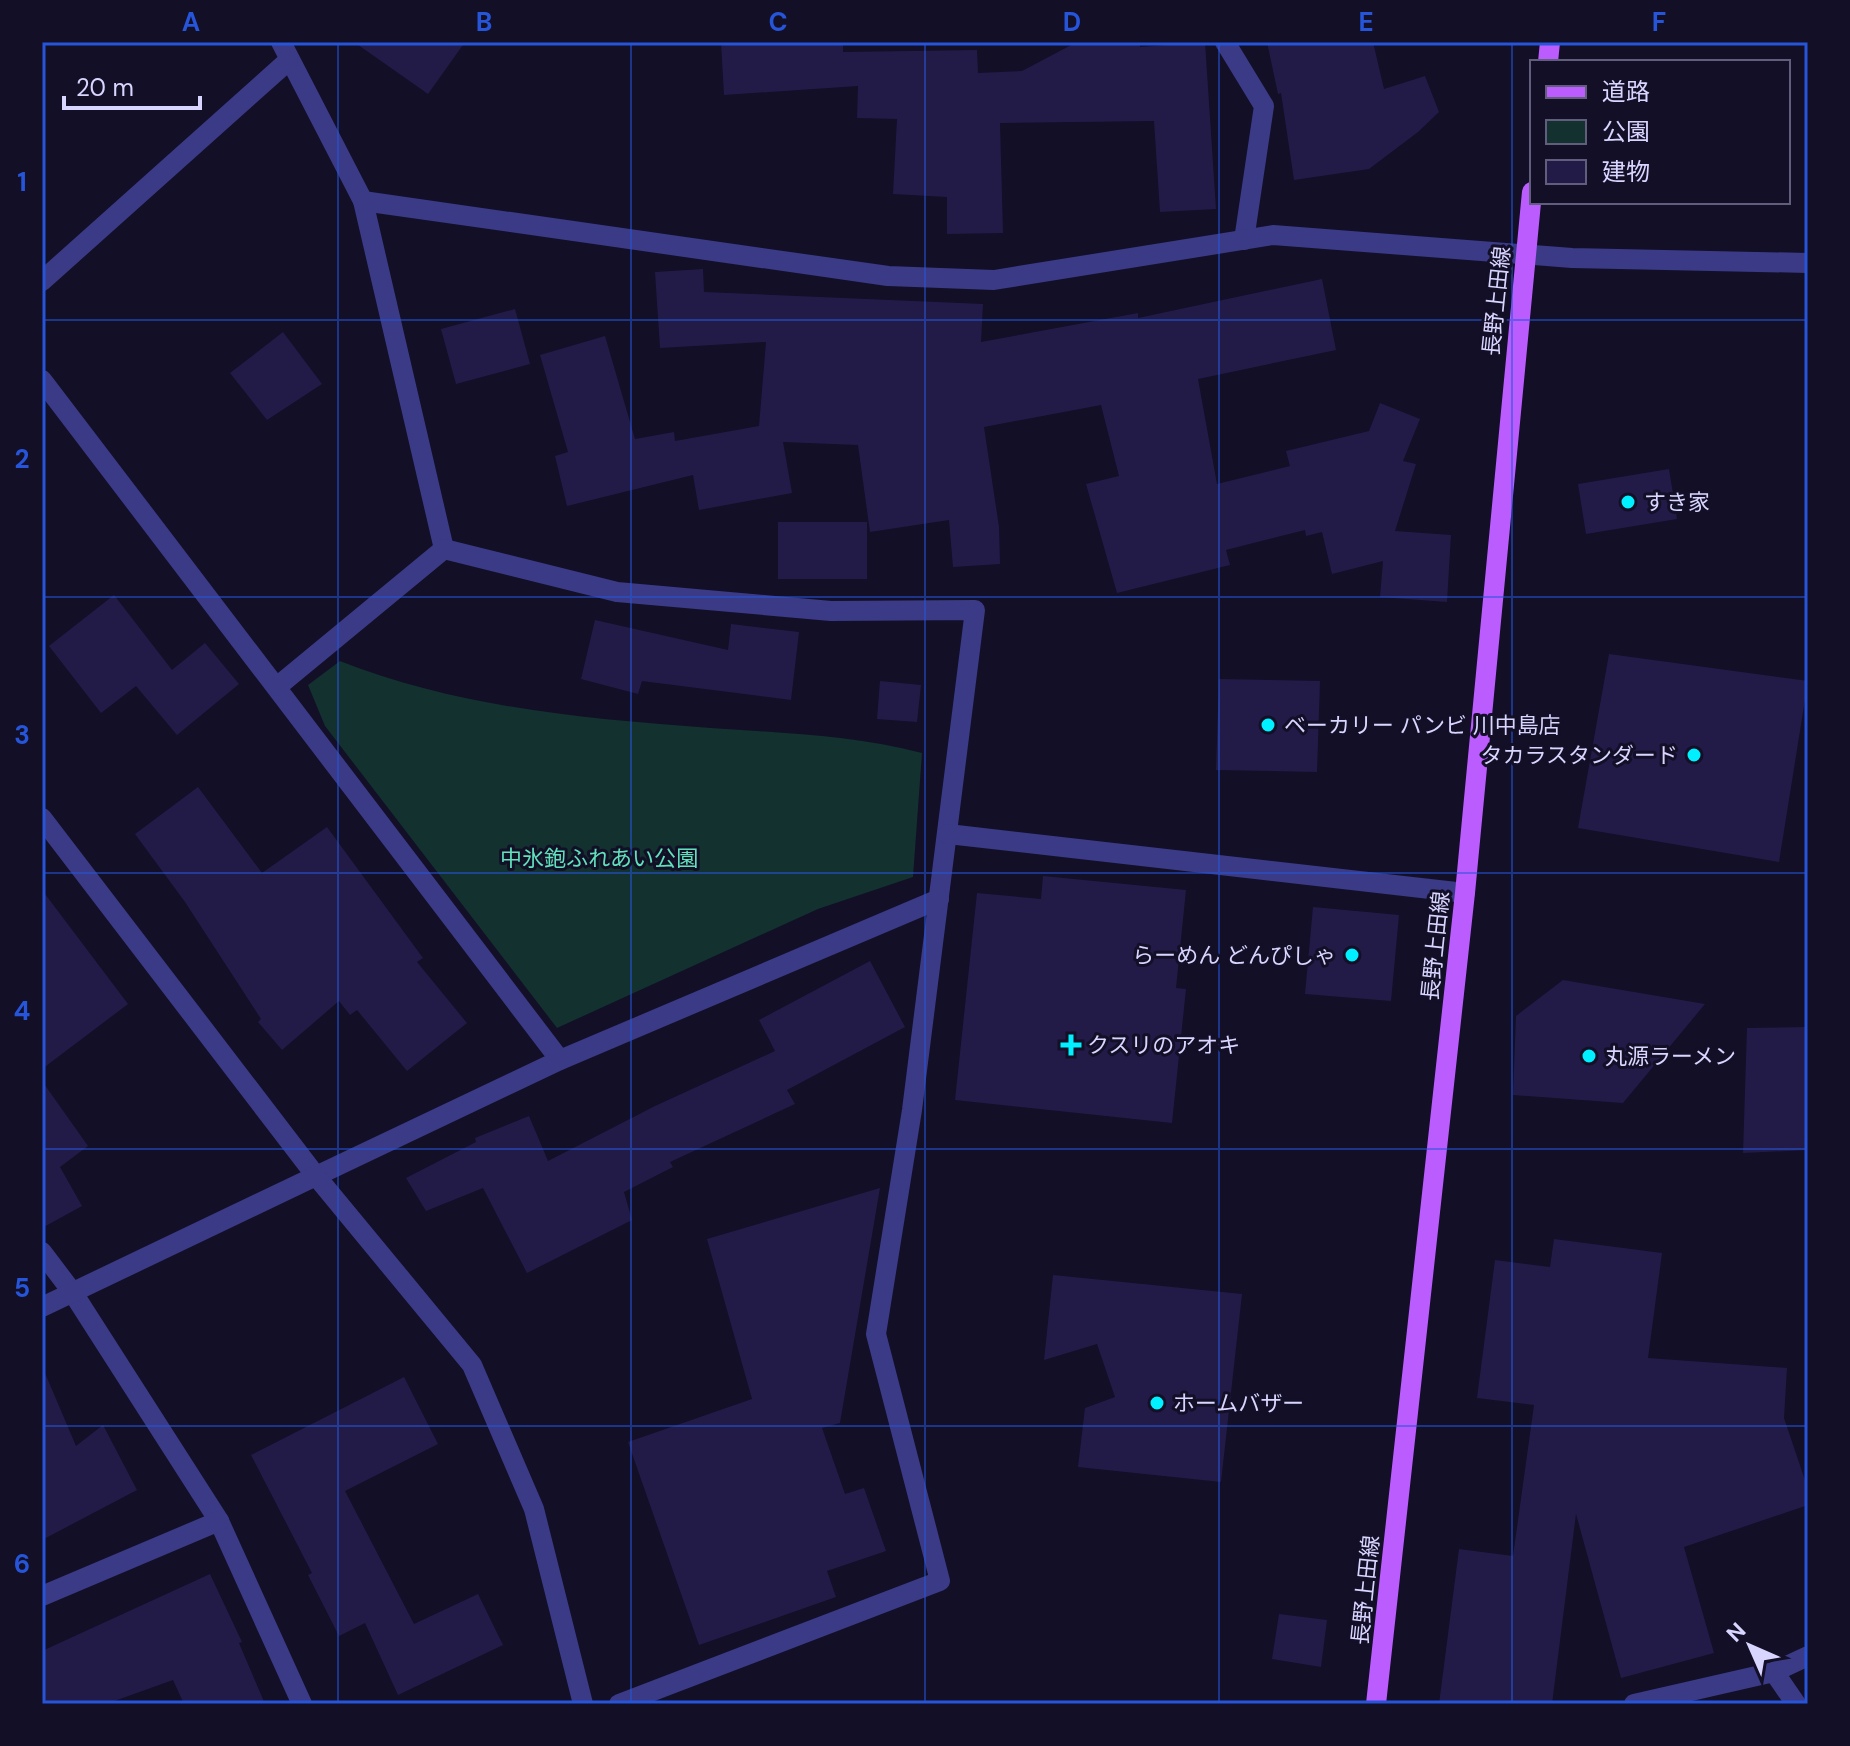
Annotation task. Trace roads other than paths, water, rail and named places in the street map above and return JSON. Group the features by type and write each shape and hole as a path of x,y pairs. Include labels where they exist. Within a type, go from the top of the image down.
{"main road":[{"name":"長野上田線","path":"1376,1704 1465,893 1530,204"}],"street":[{"path":"1225,42 1264,106 1244,240"},
{"path":"42,281 285,51 363,201 444,549"},
{"path":"363,201 888,276 994,280 1273,235 1572,258 1808,263"},
{"path":"42,380 560,1060"},
{"path":"278,686 444,549"},
{"path":"444,549 617,592 831,611 975,610 912,1110 876,1334 940,1581 619,1704"},
{"path":"42,818 316,1176 472,1365 534,1509 583,1704"},
{"path":"948,834 1465,893"},
{"path":"42,1307 560,1060 939,899"},
{"path":"42,1252 73,1293 219,1521 302,1704"},
{"path":"42,1596 219,1521"},
{"path":"1634,1704 1774,1672 1808,1656"},
{"path":"1774,1672 1796,1704"}],"place":[{"name":"すき家","path":"1628,502"},
{"name":"ベーカリー パンビ 川中島店","path":"1268,725"},
{"name":"タカラスタンダード","path":"1694,755"},
{"name":"らーめん どんぴしゃ","path":"1352,955"},
{"name":"クスリのアオキ","path":"1071,1045"},
{"name":"丸源ラーメン","path":"1589,1056"},
{"name":"ホームバザー","path":"1157,1403"}],"park label":[{"name":"中氷鉋ふれあい公園","path":"599,858"}]}
